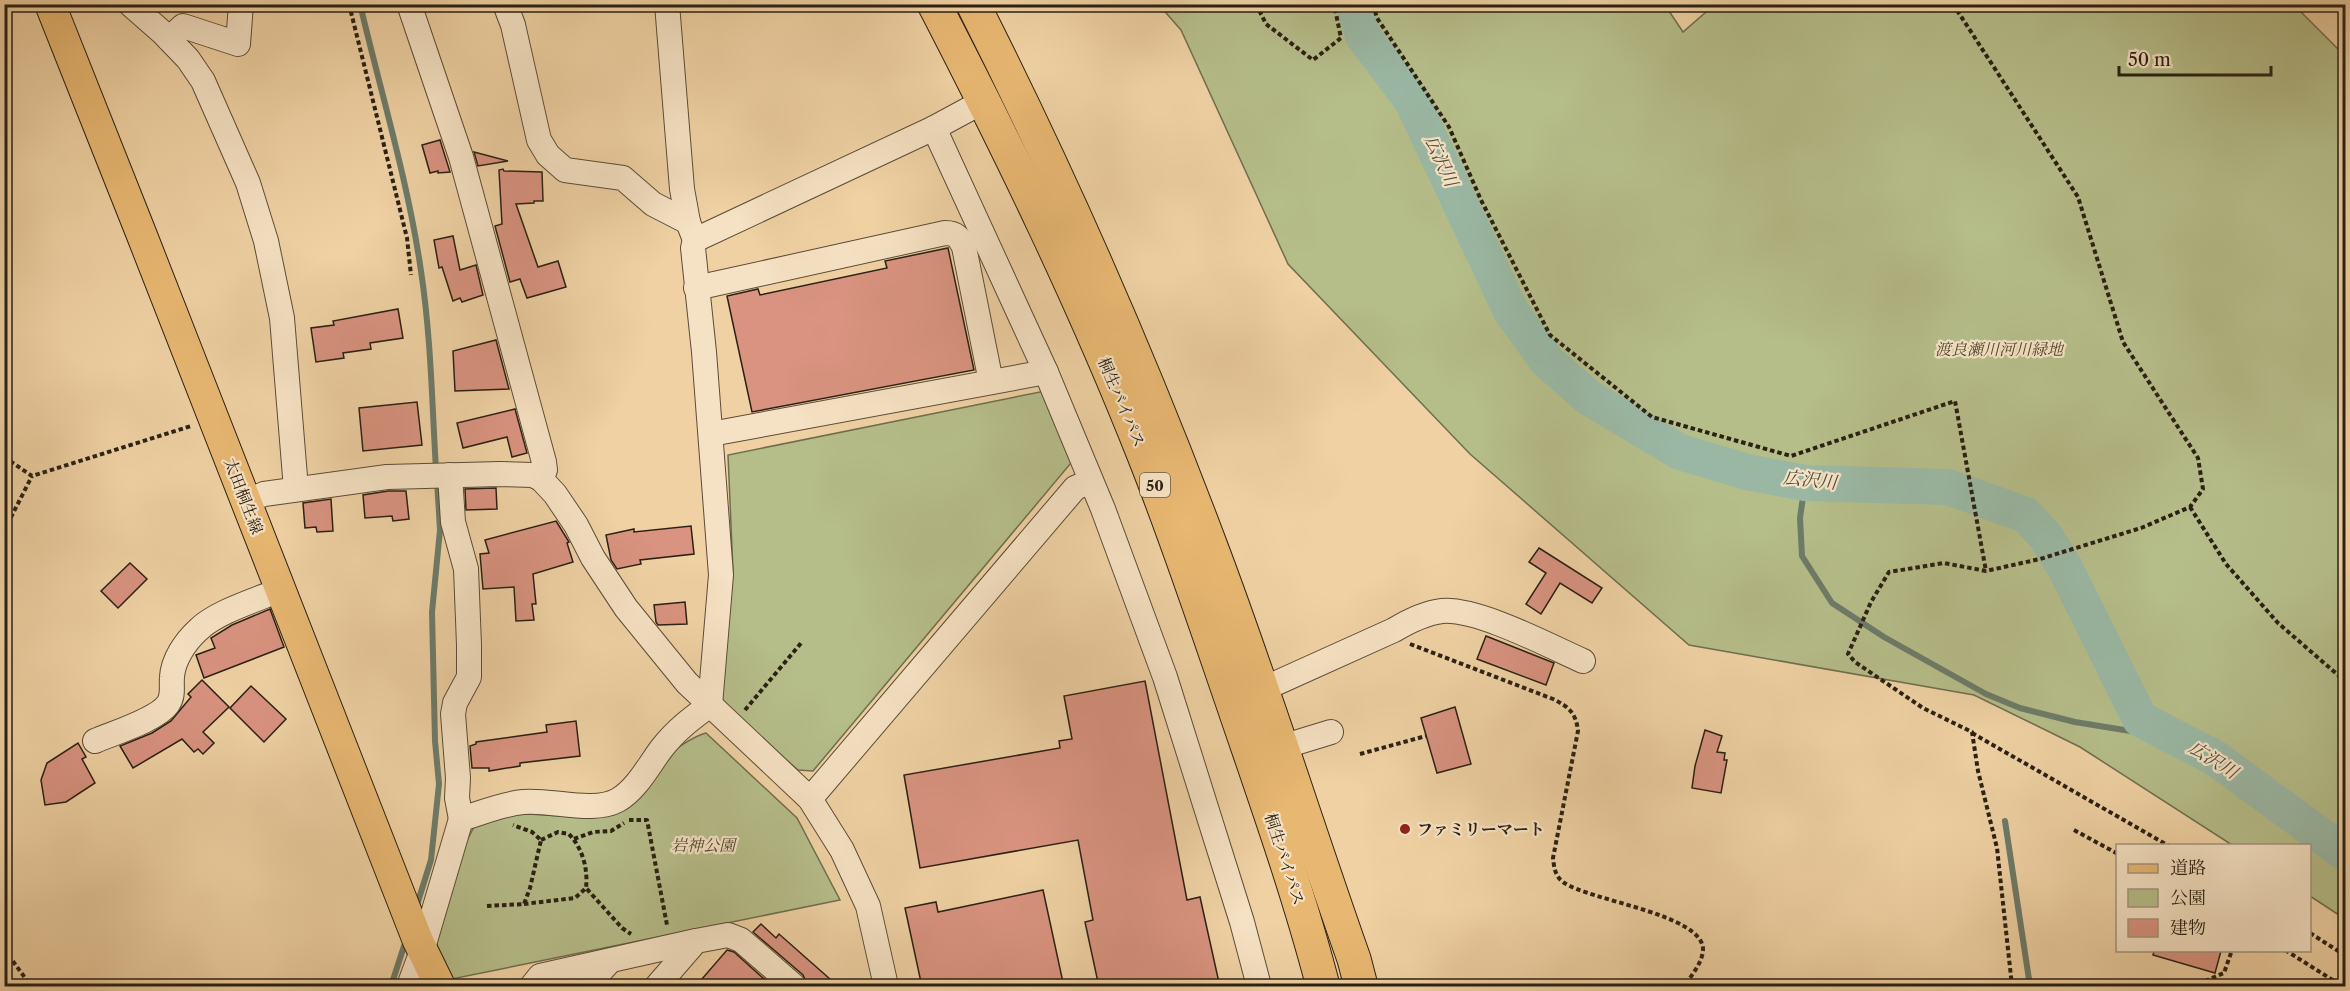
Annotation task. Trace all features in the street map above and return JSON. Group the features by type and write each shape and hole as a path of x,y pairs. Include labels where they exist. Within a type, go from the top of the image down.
{"highway":[{"name":"桐生バイパス","path":"934,4 984,101 1087,321 1143,451 1179,546 1267,804 1311,939 1323,987"},
{"name":"桐生バイパス","path":"973,4 1064,193 1143,372 1211,547 1282,747 1354,959 1361,987"}],"main road":[{"name":"太田桐生線","path":"50,4 420,946 440,987"}],"street":[{"path":"130,4 188,59 208,92 248,183 266,241 282,318 296,489"},
{"path":"169,39 183,26 238,44 241,4"},
{"path":"409,4 464,167 544,462 545,470 541,479"},
{"path":"505,4 513,25 539,140 548,155 565,170 623,178 653,204 692,231"},
{"path":"461,819 510,804 525,802 602,805 617,801 640,779 674,733 710,705 721,576 704,352 692,231 682,189 667,4"},
{"path":"692,231 934,128 984,101"},
{"path":"934,128 1047,372 1091,481 1165,677 1239,912 1259,987"},
{"path":"696,288 953,233 964,247 991,382"},
{"path":"711,434 1047,372"},
{"path":"246,501 264,494 387,477 523,474 541,479 555,494 576,525 593,558 626,608 687,683 810,799 842,850 868,906 886,987"},
{"path":"409,987 461,819 457,798 458,778 453,714 455,703 469,677 466,569 440,475"},
{"path":"810,799 1076,488 1091,481"},
{"path":"95,741 157,714 167,705 173,693 174,662 198,629 218,617 280,590"},
{"path":"1261,690 1394,630 1410,620 1443,611 1467,613 1487,619 1583,661"},
{"path":"1282,747 1331,732"},
{"path":"532,987 540,976 728,936 741,940 794,987"},
{"path":"657,987 696,941"},
{"path":"587,987 610,961"}],"path":[{"path":"349,4 406,238 411,275"},
{"path":"1256,4 1266,24 1313,60 1341,38 1334,4"},
{"path":"1373,4 1377,18 1449,127 1481,200 1550,334 1652,417 1791,456 1955,401 1986,571"},
{"path":"1953,4 2078,197 2123,342 2198,458 2203,489 2190,507 2142,528 2040,559 1986,571 1944,563 1889,572 1871,602 1848,654 1855,662 1923,708 1972,732 2166,844"},
{"path":"4,531 32,476 214,419"},
{"path":"4,457 32,476"},
{"path":"2190,507 2226,564 2278,623 2346,682"},
{"path":"1394,630 1412,645 1553,699 1567,705 1573,712 1578,731 1553,858 1554,871 1563,882 1602,898 1666,915 1689,929 1702,943 1703,951 1698,966 1685,987"},
{"path":"733,724 802,642"},
{"path":"1972,732 1978,771 1997,848 2013,987"},
{"path":"1360,754 1426,736"},
{"path":"574,839 593,832 611,831 625,820 647,820 667,925 658,927"},
{"path":"512,825 532,832 542,840"},
{"path":"2074,830 2116,853"},
{"path":"524,904 542,840 558,832 569,834 574,839 586,870 586,888 622,928 631,934 640,932"},
{"path":"487,906 575,898 586,888"},
{"path":"2311,934 2346,956"},
{"path":"4,949 31,987"},
{"path":"2205,981 2224,973 2232,952"},
{"path":"2287,952 2342,987"}],"green space":[{"name":"渡良瀬川河川緑地","path":"1159,5 1665,5 1683,32 1714,5 2294,5 2345,56 2345,919 2311,897 2311,844 2230,844 2080,747 1974,695 1689,645 1470,454 1288,264 1181,30"},
{"path":"1045,391 1076,457 813,771 798,770 723,705 719,693 733,572 728,455"},
{"name":"岩神公園","path":"706,733 797,818 840,900 447,980 435,945 465,844 474,827 512,813 594,818 664,757"}],"building":[{"path":"440,140 450,172 430,173 422,145"},
{"path":"474,152 508,161 478,166"},
{"path":"499,170 504,171 542,172 543,201 516,204 538,267 558,261 566,287 527,298 520,279 510,282 495,226 502,224"},
{"path":"453,236 460,270 476,265 483,295 462,302 460,298 453,301 442,267 439,268 434,240"},
{"path":"948,248 974,370 752,412 727,296 758,289 760,295 887,268 885,261"},
{"path":"398,309 403,338 370,343 371,349 343,353 344,358 316,362 311,328 334,325 333,321"},
{"path":"496,340 509,389 455,391 453,351"},
{"path":"417,402 422,445 363,451 359,408"},
{"path":"515,409 527,453 512,457 507,437 463,448 457,423"},
{"path":"496,488 497,509 466,510 465,489"},
{"path":"406,491 409,519 393,521 392,516 365,518 363,495"},
{"path":"331,499 333,531 317,532 316,527 305,528 303,503"},
{"path":"556,521 569,542 567,543 573,562 533,574 536,604 532,604 534,620 516,621 514,587 483,589 480,554 489,553 485,540"},
{"path":"691,526 694,554 640,560 641,564 617,569 611,560 606,535 634,529 634,532"},
{"path":"1539,548 1602,588 1592,603 1560,583 1541,614 1526,604 1546,573 1529,562"},
{"path":"130,563 147,579 118,608 101,591"},
{"path":"685,602 687,624 658,625 654,605"},
{"path":"270,609 284,647 204,678 196,655 215,648 211,638 232,625"},
{"path":"1486,636 1554,663 1546,685 1477,659"},
{"path":"202,680 229,707 203,732 214,743 203,754 198,749 194,752 182,739 133,768 120,746 152,733 171,721 191,697 188,694"},
{"path":"1145,681 1187,900 1200,897 1220,987 1099,987 1085,922 1093,920 1078,840 920,868 904,775 1060,748 1059,741 1072,739 1064,696"},
{"path":"251,686 286,719 264,742 230,708"},
{"path":"1455,707 1471,764 1437,773 1421,718"},
{"path":"576,721 580,756 520,763 520,766 489,771 489,768 472,768 470,746 476,742 547,732 546,725"},
{"path":"1705,730 1722,736 1717,752 1725,753 1724,760 1727,760 1721,793 1692,788 1695,766"},
{"path":"78,743 86,757 82,759 95,783 66,802 45,805 41,780 47,763"},
{"path":"1043,890 1064,987 922,987 905,908 936,902 938,912"},
{"path":"761,924 776,938 779,934 839,987 808,987 803,975 753,932"},
{"path":"727,950 734,952 773,987 695,987"},
{"path":"2154,952 2221,952 2215,973 2153,955"}],"waterway":[{"path":"360,4 402,170 416,237 429,345 436,470"},
{"name":"広沢川","path":"1354,4 1363,36 1412,101 1511,311 1547,361 1588,397 1680,452 1747,472 1805,483 1948,487 2026,515 2046,537 2065,568 2140,719 2215,758 2346,854"},
{"path":"416,908 431,860 439,784 435,741 432,612 440,530 437,480"},
{"path":"1805,483 1800,518 1802,556 1832,603 1884,637 1986,694 2020,708 2075,722 2173,738"},
{"path":"2005,821 2030,986"},
{"path":"391,986 406,940"}],"place":[{"name":"ファミリーマート","path":"1405,829"}]}
